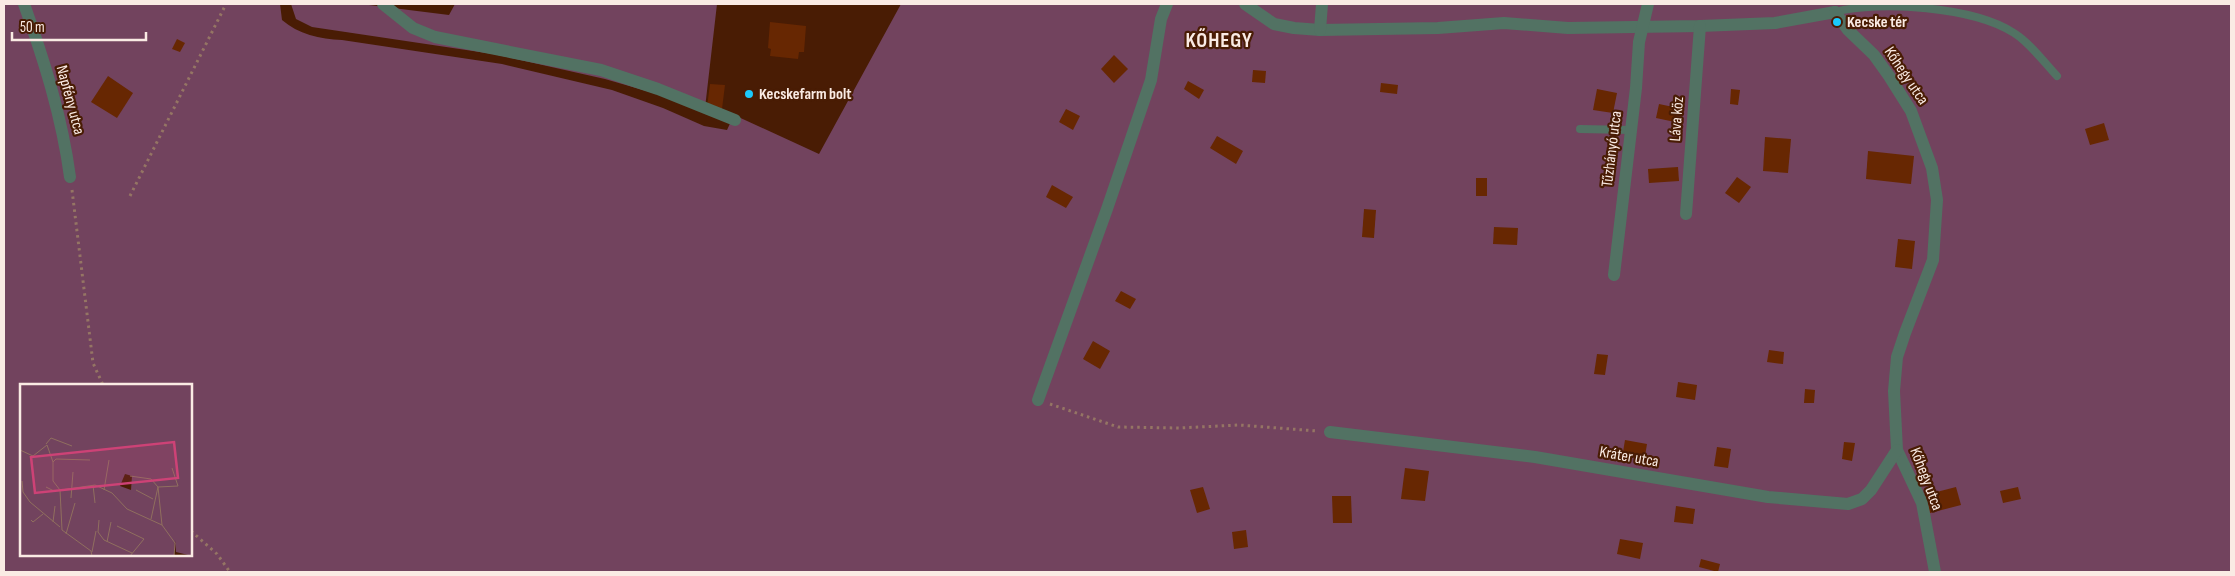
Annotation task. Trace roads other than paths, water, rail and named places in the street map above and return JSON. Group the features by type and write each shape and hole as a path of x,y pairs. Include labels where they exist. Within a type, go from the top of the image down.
{"street":[{"name":"Napfény utca","path":"24,4 51,86 66,149 70,177"},
{"path":"383,4 413,28 435,37 601,70 658,89 735,120"},
{"path":"1038,400 1108,210 1151,80 1161,19 1167,4"},
{"path":"1245,4 1274,24 1320,30 1438,28 1504,23 1568,28 1775,23 1835,8"},
{"path":"1320,30 1322,4"},
{"name":"Tűzhányó utca","path":"1614,275 1642,26 1648,4"},
{"name":"Kőhegy utca","path":"1835,8 1848,30 1874,55 1911,110 1932,168 1937,200 1934,260 1897,357 1894,391 1896,450 1922,503 1934,572"},
{"name":"Láva köz","path":"1686,214 1700,26"},
{"name":"Kráter utca","path":"1330,432 1535,457 1768,497 1848,504 1862,499 1872,490 1896,450"}],"lane":[{"path":"1835,8 1930,7 1968,14 2000,25 2016,34 2057,76"},
{"path":"1580,129 1631,130"}],"place":[{"name":"Kecske tér","path":"1837,22"},
{"name":"Kecskefarm bolt","path":"749,94"}],"district":[{"name":"KŐHEGY","path":"1219,40"}]}
